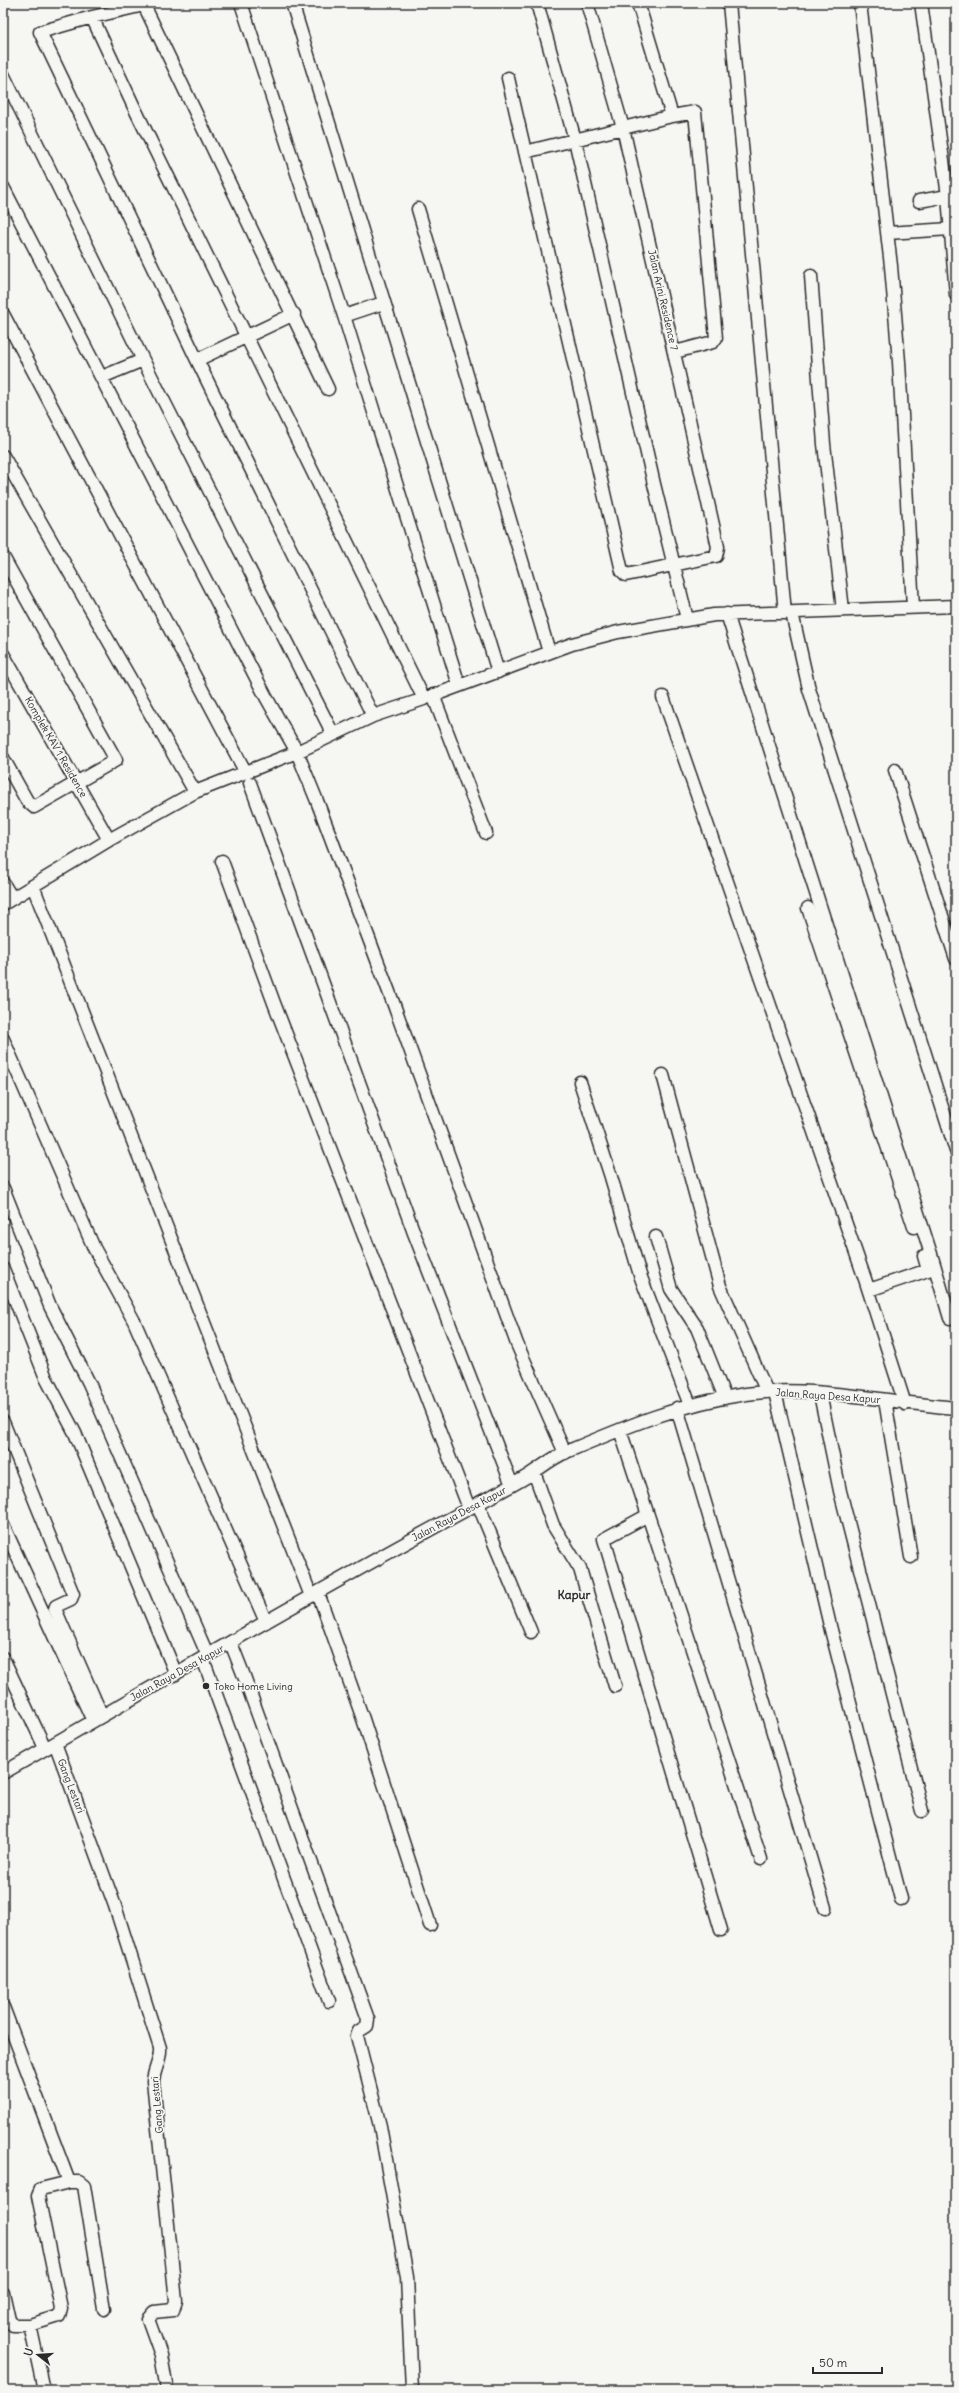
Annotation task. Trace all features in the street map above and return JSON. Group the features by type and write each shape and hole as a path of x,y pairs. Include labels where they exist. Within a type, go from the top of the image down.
{"street":[{"path":"241,3 344,316 459,685"},
{"path":"292,3 383,303 498,672"},
{"path":"537,3 575,140 672,564 687,619"},
{"name":"Jalan Arini Residence 7","path":"508,78 622,571 626,575 672,564 716,556 718,547 623,128 587,3"},
{"path":"638,3 672,116"},
{"path":"729,3 788,613 810,689 956,1151"},
{"path":"860,3 887,233 899,362 913,606"},
{"path":"921,3 952,222 956,295"},
{"path":"328,389 294,314 144,5 92,16 40,32 196,360 373,716"},
{"path":"92,16 246,337 429,697 486,833"},
{"path":"3,74 143,360 333,734"},
{"path":"525,152 672,116 695,112 716,336 713,342 675,352"},
{"path":"3,187 266,697 297,752 394,1005 517,1344 565,1453"},
{"path":"919,201 948,196"},
{"path":"418,209 550,652"},
{"path":"887,233 952,222"},
{"path":"811,276 824,444 843,610"},
{"path":"344,316 383,303"},
{"path":"3,314 245,771"},
{"path":"196,360 294,314"},
{"path":"102,377 143,360"},
{"path":"3,456 195,792"},
{"path":"3,557 116,758 115,762 36,807 32,806 3,758"},
{"path":"3,883 7,901 109,840 195,792 245,771 297,752 373,716 550,652 618,632 687,619 727,614 788,613 913,606 956,606"},
{"path":"727,614 931,1254 950,1318"},
{"name":"Komplek KAV 1 Residence","path":"3,654 109,840"},
{"path":"663,697 869,1290 905,1404"},
{"path":"895,770 956,959"},
{"path":"250,783 414,1233 512,1485"},
{"path":"222,861 277,1010 474,1506 531,1632"},
{"path":"33,886 363,1719 430,1925"},
{"path":"808,908 928,1270 869,1290"},
{"path":"3,1039 94,1248 134,1321 266,1622"},
{"path":"663,1075 720,1286 771,1392 901,1899"},
{"path":"580,1082 611,1177 640,1275 690,1406"},
{"path":"3,1188 50,1306 89,1383 206,1657 329,2000"},
{"path":"656,1237 671,1289 697,1328 724,1398"},
{"path":"3,1269 46,1378 75,1433 136,1583 176,1674"},
{"name":"Jalan Raya Desa Kapur","path":"4,1771 266,1622 512,1485 565,1453 677,1408 724,1398 771,1392 820,1394 885,1400 905,1404 956,1408"},
{"path":"820,1394 840,1491 922,1810"},
{"path":"885,1400 911,1557"},
{"path":"677,1408 825,1908"},
{"path":"3,1422 73,1594 71,1599 56,1606 56,1612 97,1718"},
{"path":"620,1430 761,1860"},
{"path":"534,1472 554,1525 580,1569 615,1686"},
{"path":"648,1515 604,1539 721,1930"},
{"path":"3,1525 97,1718"},
{"path":"231,1643 368,2019 366,2026 359,2031 357,2036 380,2126 407,2277 412,2390"},
{"path":"3,1658 50,1746"},
{"name":"Gang Lestari","path":"50,1746 115,1906 160,2048 160,2058 154,2072 153,2081 176,2301 173,2310 154,2312 148,2318 162,2355 168,2390"},
{"path":"3,2007 69,2182"},
{"path":"3,2293 10,2322 16,2326 30,2325 57,2318 61,2308 38,2199 38,2192 69,2182 79,2182 84,2186 104,2309"},
{"path":"30,2325 44,2390"}],"place":[{"name":"Toko Home Living","path":"206,1686"}],"district":[{"name":"Kapur","path":"574,1594"}]}
